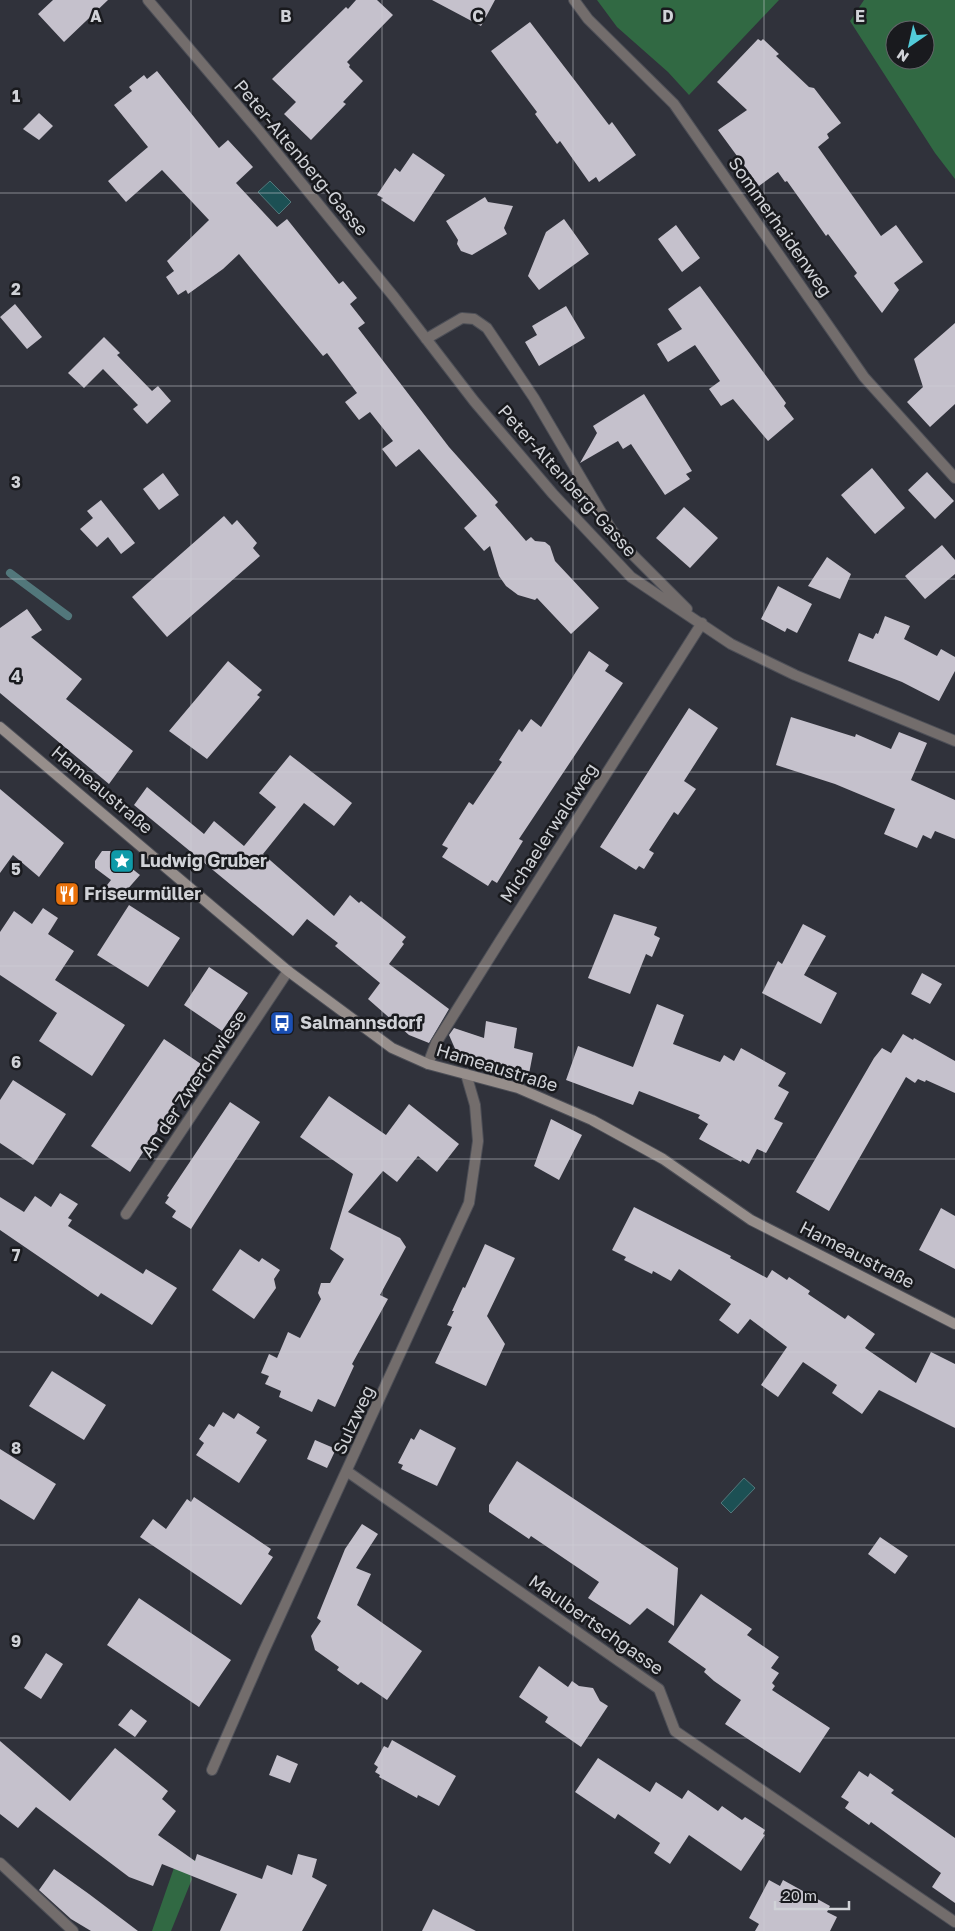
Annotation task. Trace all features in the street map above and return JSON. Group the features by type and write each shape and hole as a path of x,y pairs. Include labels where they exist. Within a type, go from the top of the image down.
{"main road":[{"name":"Hameaustraße","path":"0,727 288,971 392,1048 428,1064 534,1094 592,1120 663,1159 751,1220 955,1324"}],"street":[{"name":"Peter-Altenberg-Gasse","path":"148,0 259,131 474,401 553,494 631,577 731,644 795,675 955,741"},
{"name":"Sommerhaidenweg","path":"574,0 588,19 674,104 864,376 955,478"},
{"name":"Peter-Altenberg-Gasse","path":"426,339 462,318 474,319 487,328 534,398 611,529 629,551 702,623"},
{"name":"Michaelerwaldweg","path":"428,1064 436,1042 702,623"},
{"name":"An der Zwerchwiese","path":"126,1214 288,971"},
{"name":"Sulzweg","path":"212,1770 263,1653 348,1472 470,1203 478,1141 475,1104 466,1074"},
{"name":"Maulbertschgasse","path":"348,1472 659,1688 675,1730 955,1922"},
{"path":"0,1862 73,1931"}],"green space":[{"path":"597,0 779,0 689,95 668,72 617,27"},
{"path":"864,0 955,0 955,179 935,153 850,21"},
{"path":"195,1860 190,1875 192,1879 171,1931 152,1931 175,1865"}],"water":[{"path":"270,181 291,202 279,214 258,192"},
{"path":"744,1478 755,1488 731,1513 721,1503"}],"building":[{"path":"53,0 108,0 64,42 38,14"},
{"path":"356,0 377,0 393,15 347,62 350,65 349,67 363,81 343,102 346,104 311,140 284,114 296,102 272,79 346,7 348,9"},
{"path":"432,0 495,0 481,26"},
{"path":"530,22 609,125 612,122 636,155 599,182 596,177 589,182 560,141 557,144 535,114 537,112 491,51"},
{"path":"758,39 761,41 763,39 779,54 776,56 809,87 814,88 841,123 827,134 829,138 818,147 881,236 896,225 923,262 894,283 899,290 882,313 854,276 857,273 828,234 826,236 787,181 785,182 778,172 759,186 718,130 747,110 717,82"},
{"path":"157,71 219,148 228,140 253,167 236,183 277,227 287,219 339,284 343,281 357,298 350,304 365,323 358,328 449,447 498,502 495,505 526,541 531,537 535,541 545,542 550,546 555,561 599,608 571,634 537,598 535,600 518,595 506,586 499,576 490,546 484,551 464,528 477,516 419,449 396,467 382,449 393,441 370,412 359,420 345,402 357,393 327,353 323,356 239,254 223,269 188,294 186,290 178,295 166,277 174,271 167,261 209,220 162,170 126,202 108,181 148,147 114,105 132,91 129,87 144,75 147,79"},
{"path":"39,113 53,126 39,140 23,129"},
{"path":"413,153 445,175 414,222 381,200 383,198 377,195 395,168 400,172"},
{"path":"485,197 488,202 513,206 504,228 507,234 472,255 461,251 457,244 458,240 446,221"},
{"path":"564,219 589,254 539,290 528,276 546,232"},
{"path":"676,225 700,258 682,272 658,239"},
{"path":"700,286 786,403 784,406 794,419 768,441 733,399 721,406 709,389 720,381 695,345 668,362 657,344 682,329 668,309"},
{"path":"15,304 42,337 27,349 0,317"},
{"path":"566,306 585,338 539,366 525,342 537,335 532,326"},
{"path":"955,323 955,404 930,427 907,402 923,387 914,359"},
{"path":"104,337 120,353 117,355 152,391 158,386 171,401 147,424 133,409 138,405 103,369 84,388 68,373"},
{"path":"644,394 692,471 686,474 690,479 665,495 631,444 623,449 618,441 580,463 597,433 593,426"},
{"path":"872,468 905,508 875,534 841,495"},
{"path":"927,472 954,501 935,519 908,490"},
{"path":"163,473 179,495 159,510 143,489"},
{"path":"101,500 135,543 121,554 108,537 97,547 80,529 93,518 87,511"},
{"path":"684,507 718,538 690,568 656,538"},
{"path":"224,516 232,525 237,520 257,543 253,548 260,556 167,637 132,597"},
{"path":"942,545 955,560 955,574 925,599 905,576"},
{"path":"827,557 851,574 840,599 808,586"},
{"path":"778,586 812,604 797,633 787,628 785,632 761,619"},
{"path":"27,609 42,630 31,637 82,679 66,699 133,751 109,784 0,693 0,628"},
{"path":"885,616 910,626 904,639 937,656 941,649 955,657 955,671 939,701 902,682 848,661 859,633 873,639 876,633 878,634"},
{"path":"589,651 609,665 605,671 623,683 519,839 523,841 497,883 492,880 488,886 442,857 448,848 442,845 469,802 473,805 502,762 499,760 519,729 522,732 531,719 541,727"},
{"path":"228,661 262,690 257,695 260,697 207,759 169,731"},
{"path":"689,708 718,728 684,781 696,789 678,815 674,812 649,850 654,853 644,869 639,866 636,870 600,847"},
{"path":"791,717 855,737 856,734 891,749 899,732 927,743 911,780 955,800 955,839 935,831 931,839 923,835 917,848 884,834 895,809 835,784 776,765"},
{"path":"290,755 352,803 334,826 304,803 263,854 334,916 350,895 359,903 361,901 406,937 402,942 404,944 389,964 449,1009 429,1043 409,1035 368,999 380,983 335,946 338,943 307,919 293,936 134,805 147,787 204,834 214,821 244,846 276,807 259,793"},
{"path":"0,789 64,843 39,877 13,855 0,873"},
{"path":"102,851 110,851 140,875 118,900 104,889 111,880 95,868 95,861"},
{"path":"129,905 180,938 148,987 97,955"},
{"path":"43,908 58,918 48,934 74,951 55,980 125,1025 92,1076 39,1041 57,1013 0,975 0,932 14,911 32,924"},
{"path":"614,914 657,927 654,935 660,938 652,957 646,954 630,994 588,978"},
{"path":"803,924 826,936 804,975 837,993 821,1024 762,993 778,961 782,964"},
{"path":"209,967 248,993 222,1031 184,1005"},
{"path":"922,973 942,984 930,1004 911,994"},
{"path":"657,1004 684,1015 673,1044 720,1062 724,1055 734,1061 741,1048 786,1073 778,1086 789,1092 774,1119 783,1123 766,1153 757,1149 749,1164 742,1160 741,1162 699,1139 708,1124 698,1118 700,1115 639,1091 633,1105 566,1080 578,1046 633,1067"},
{"path":"486,1021 517,1028 514,1048 533,1053 529,1074 456,1051 449,1035 454,1028 484,1038"},
{"path":"903,1034 913,1040 914,1038 955,1061 955,1093 926,1080 925,1082 918,1079 915,1083 906,1077 829,1211 796,1192 874,1058 882,1048 891,1053"},
{"path":"164,1039 201,1064 130,1172 91,1146"},
{"path":"13,1080 66,1114 33,1165 0,1143 0,1100"},
{"path":"329,1096 386,1135 409,1104 459,1144 437,1172 418,1156 397,1182 383,1171 348,1212 400,1238 406,1247 380,1295 388,1299 352,1364 354,1366 335,1407 318,1399 312,1412 279,1397 281,1391 265,1384 269,1376 261,1373 269,1354 277,1358 288,1332 300,1338 321,1299 318,1293 321,1283 330,1283 344,1259 330,1249 353,1174 300,1137"},
{"path":"230,1102 260,1122 191,1229 172,1217 176,1211 165,1203 169,1197 167,1196"},
{"path":"551,1119 582,1135 559,1180 534,1166"},
{"path":"60,1193 78,1204 68,1218 72,1220 68,1226 143,1274 146,1269 177,1288 152,1325 101,1293 98,1297 0,1230 0,1197 24,1212 35,1196 51,1207"},
{"path":"634,1207 731,1256 730,1258 767,1278 772,1270 787,1280 789,1277 810,1291 808,1294 845,1319 848,1315 875,1334 865,1348 916,1383 931,1352 955,1364 955,1428 879,1390 862,1414 832,1393 837,1385 803,1362 778,1397 761,1385 787,1347 750,1319 738,1334 719,1320 731,1304 679,1269 671,1281 653,1271 652,1274 624,1260 626,1257 612,1250"},
{"path":"941,1208 955,1216 955,1269 919,1250"},
{"path":"485,1244 515,1258 487,1316 505,1344 486,1386 435,1363 452,1327 447,1325 454,1311 452,1311"},
{"path":"240,1249 259,1262 262,1258 280,1270 274,1279 276,1288 254,1319 212,1290"},
{"path":"52,1371 106,1405 84,1440 29,1406"},
{"path":"223,1412 234,1419 238,1413 260,1427 256,1433 267,1440 239,1483 196,1455 204,1443 199,1439 209,1424 214,1427"},
{"path":"420,1429 456,1448 437,1486 401,1469 403,1465 398,1463 411,1438 414,1440"},
{"path":"315,1440 336,1449 327,1468 307,1459"},
{"path":"0,1449 56,1484 34,1520 0,1499"},
{"path":"517,1461 678,1568 674,1626 647,1608 630,1625 588,1598 599,1582 531,1536 529,1539 489,1512 489,1505"},
{"path":"194,1497 271,1549 268,1554 273,1557 241,1605 140,1537 153,1519 166,1529 187,1499 191,1502"},
{"path":"362,1524 378,1534 356,1568 371,1574 357,1605 422,1651 387,1700 361,1682 358,1685 337,1670 339,1667 315,1650 311,1636 321,1621 317,1618 345,1549"},
{"path":"880,1537 908,1556 895,1574 868,1554"},
{"path":"701,1594 752,1629 747,1635 779,1657 771,1668 779,1673 772,1683 775,1686 772,1690 830,1728 800,1773 725,1724 741,1700 714,1681 704,1672 706,1669 668,1642"},
{"path":"139,1598 231,1660 199,1707 107,1645"},
{"path":"46,1653 63,1664 41,1699 24,1688"},
{"path":"539,1666 568,1687 572,1681 579,1686 593,1688 600,1701 608,1706 581,1747 545,1722 548,1717 519,1697"},
{"path":"131,1709 147,1721 135,1737 118,1725"},
{"path":"392,1740 456,1776 439,1806 418,1795 417,1798 379,1777 380,1775 375,1772 378,1767 374,1764 384,1746 388,1748"},
{"path":"0,1741 70,1801 115,1748 168,1791 162,1799 176,1811 158,1835 195,1861 197,1854 262,1879 267,1865 292,1875 298,1854 317,1859 312,1877 327,1885 302,1931 220,1931 237,1894 162,1864 153,1886 129,1877 36,1807 18,1828 0,1814"},
{"path":"277,1755 298,1764 290,1783 269,1775"},
{"path":"598,1758 650,1792 656,1782 682,1799 688,1790 718,1811 722,1806 742,1820 745,1817 765,1830 763,1834 765,1835 741,1871 689,1835 670,1864 654,1853 660,1843 618,1814 615,1819 575,1792"},
{"path":"859,1771 868,1777 870,1773 894,1790 891,1793 955,1838 955,1903 932,1887 941,1873 871,1822 869,1825 845,1808 849,1802 841,1797"},
{"path":"54,1869 138,1931 91,1931 71,1919 39,1890"},
{"path":"769,1880 780,1886 783,1880 830,1906 827,1912 837,1917 830,1931 755,1931 759,1924 749,1918"},
{"path":"433,1909 476,1931 422,1931"}],"waterway":[{"path":"10,573 68,616"}],"place":[{"name":"Ludwig Gruber","path":"122,861"},
{"name":"Friseurmüller","path":"67,894"},
{"name":"Salmannsdorf","path":"282,1023"}]}
